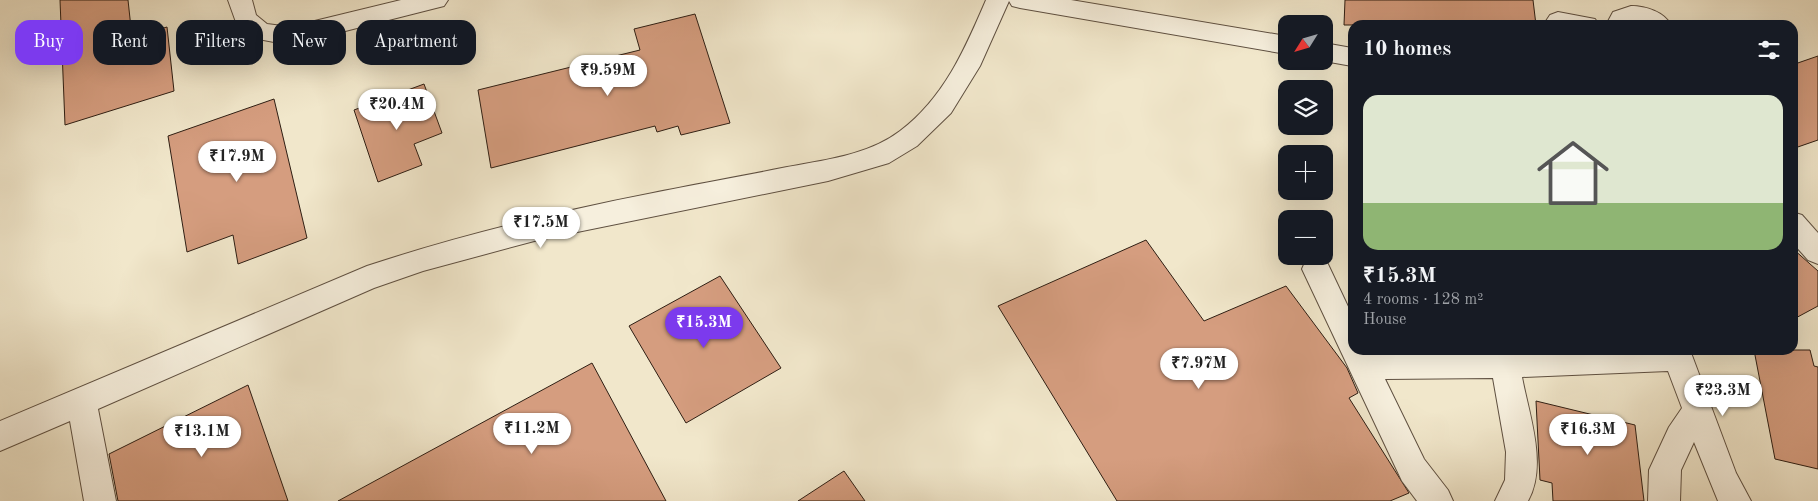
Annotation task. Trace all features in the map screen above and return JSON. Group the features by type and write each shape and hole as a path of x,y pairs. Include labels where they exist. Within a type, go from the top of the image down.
{"street":[{"path":"240,0 245,19 261,32 290,36 436,0"},
{"path":"0,436 367,278 409,263 506,236 828,170 860,162 887,152 924,128 949,98 973,58 998,0"},
{"path":"1020,0 1278,44"},
{"path":"1620,20 1628,14 1645,13"},
{"path":"1558,15 1572,20"},
{"path":"1333,54 1348,56"},
{"path":"1798,230 1818,252"},
{"path":"1316,269 1348,335"},
{"path":"1358,355 1413,470 1437,501"},
{"path":"1384,355 1506,364 1659,355"},
{"path":"1676,355 1724,481 1735,501"},
{"path":"1506,364 1521,452 1521,483 1511,501"},
{"path":"81,401 100,501"},
{"path":"1664,501 1665,470 1680,437 1697,412"}],"building":[{"path":"60,0 128,0 130,20 93,20 93,65 166,65 167,27 174,91 65,125 63,65 83,65 83,20 61,20"},
{"path":"1345,0 1533,0 1535,20 1348,20 1348,25 1344,25"},
{"path":"695,14 730,123 681,135 678,126 657,132 655,126 491,168 478,90 640,50 634,29"},
{"path":"1818,56 1818,140 1798,147 1798,63"},
{"path":"424,84 442,133 414,144 422,165 378,182 354,110"},
{"path":"274,99 307,238 238,264 233,235 187,252 168,136"},
{"path":"1146,240 1204,321 1286,286 1347,368 1358,393 1349,398 1409,493 1390,501 1117,501 998,306"},
{"path":"1798,253 1818,271 1818,306 1798,317"},
{"path":"720,276 781,368 686,423 629,326"},
{"path":"1798,350 1810,350 1814,366 1818,367 1818,469 1775,459 1755,355 1798,355"},
{"path":"592,363 666,501 338,501"},
{"path":"248,385 288,501 118,501 109,454"},
{"path":"1536,401 1635,425 1644,501 1553,501 1552,483 1540,480"},
{"path":"844,471 865,501 798,501"}]}
